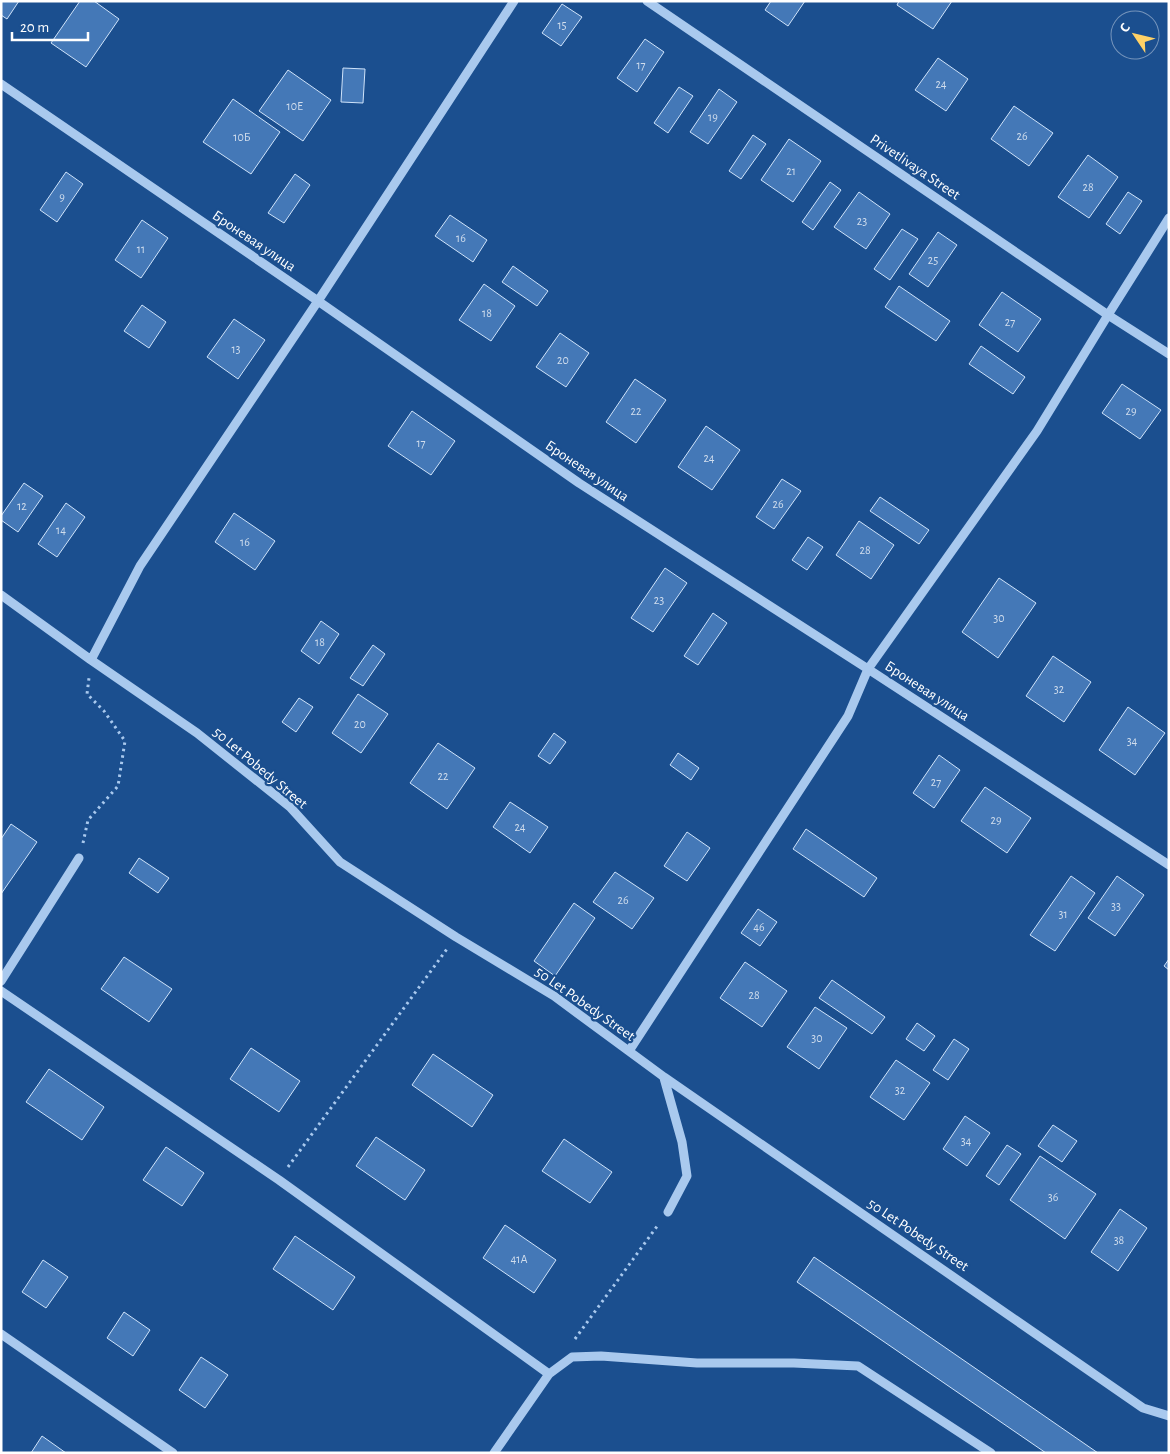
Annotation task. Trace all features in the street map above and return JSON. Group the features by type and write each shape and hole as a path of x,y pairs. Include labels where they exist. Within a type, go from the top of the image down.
{"street":[{"path":"91,660 140,566 318,301 514,1"},
{"name":"Privetlivaya Street","path":"647,1 1108,315 1169,354"},
{"name":"Броневая улица","path":"1,84 318,301 579,483 1169,866"},
{"path":"629,1051 848,716 868,669 1037,432 1169,218"},
{"name":"50 Let Pobedy Street","path":"1,595 197,733 290,807 340,862 456,937 554,996 664,1078 1142,1408 1169,1416"},
{"path":"1,981 79,858"},
{"path":"1,991 279,1180 549,1374"},
{"path":"664,1078 682,1142 687,1176 668,1212"},
{"path":"1,1334 173,1453"},
{"path":"494,1453 549,1374 572,1358 601,1356 697,1363 794,1363 858,1366 991,1453"}],"path":[{"path":"79,858 88,820 118,786 125,741 104,711 87,694 91,660"},
{"path":"279,1180 456,937"},
{"path":"572,1343 668,1212"}],"building":[{"path":"1,1 19,1 7,19 1,15"},
{"path":"80,1 94,1 119,19 86,67 51,43"},
{"path":"771,1 805,1 788,26 765,10"},
{"path":"899,1 952,1 933,29 897,5"},
{"path":"562,4 582,17 561,46 542,33"},
{"path":"645,39 664,52 637,92 617,78"},
{"path":"938,58 968,79 946,111 915,90"},
{"path":"343,68 365,69 363,103 341,102"},
{"path":"288,70 331,100 303,141 259,111"},
{"path":"679,87 693,96 668,133 654,123"},
{"path":"719,89 737,102 708,144 690,132"},
{"path":"233,99 280,132 251,174 203,142"},
{"path":"1014,106 1053,133 1029,166 991,139"},
{"path":"753,135 766,144 741,179 729,171"},
{"path":"789,139 821,161 793,202 761,180"},
{"path":"1088,155 1118,177 1089,218 1058,197"},
{"path":"66,172 83,184 57,222 40,210"},
{"path":"295,174 310,185 284,223 268,213"},
{"path":"830,182 841,190 813,230 802,222"},
{"path":"859,192 890,214 866,249 834,227"},
{"path":"1128,192 1142,201 1120,234 1106,224"},
{"path":"450,215 487,240 473,262 435,236"},
{"path":"142,220 168,238 141,278 115,260"},
{"path":"902,229 918,239 890,280 874,269"},
{"path":"938,232 957,245 928,287 909,274"},
{"path":"513,266 548,291 537,306 502,282"},
{"path":"484,284 515,306 491,341 459,320"},
{"path":"899,286 950,321 936,341 885,307"},
{"path":"1002,292 1041,319 1018,352 979,325"},
{"path":"142,305 166,322 149,348 124,331"},
{"path":"234,319 265,340 238,379 207,357"},
{"path":"560,333 589,353 566,387 536,367"},
{"path":"981,346 1025,377 1013,394 969,364"},
{"path":"635,379 666,400 636,443 606,422"},
{"path":"1122,384 1161,410 1140,439 1102,413"},
{"path":"412,411 455,441 431,475 388,446"},
{"path":"706,426 740,450 712,490 678,467"},
{"path":"782,479 801,491 774,529 756,517"},
{"path":"24,483 43,496 18,532 1,520 1,516"},
{"path":"880,497 929,530 919,544 870,511"},
{"path":"66,503 85,517 57,557 38,544"},
{"path":"234,513 275,541 255,570 215,542"},
{"path":"859,521 894,545 871,579 836,555"},
{"path":"808,537 823,547 807,570 792,560"},
{"path":"665,568 687,583 653,632 631,618"},
{"path":"999,578 1036,603 998,658 962,632"},
{"path":"713,613 727,623 698,665 684,656"},
{"path":"321,621 339,634 319,664 301,651"},
{"path":"373,645 385,654 363,686 350,678"},
{"path":"1053,656 1091,682 1064,722 1026,696"},
{"path":"358,694 388,714 361,753 332,733"},
{"path":"299,698 313,707 296,732 282,722"},
{"path":"1128,707 1165,733 1135,775 1099,750"},
{"path":"554,733 566,742 550,764 538,756"},
{"path":"438,743 475,768 447,809 410,783"},
{"path":"678,753 699,768 691,780 670,765"},
{"path":"939,755 960,770 934,808 913,793"},
{"path":"985,787 1031,818 1007,853 961,821"},
{"path":"510,802 548,827 530,853 493,827"},
{"path":"11,824 37,842 1,894 1,839"},
{"path":"806,829 877,878 864,897 793,849"},
{"path":"687,832 710,848 687,881 664,866"},
{"path":"139,858 169,878 158,893 129,873"},
{"path":"615,872 654,898 632,929 593,902"},
{"path":"1071,876 1095,893 1055,951 1030,935"},
{"path":"1117,876 1144,895 1115,936 1088,918"},
{"path":"574,903 595,918 555,976 534,961"},
{"path":"758,909 777,922 760,946 741,933"},
{"path":"124,957 172,989 149,1022 101,989"},
{"path":"1169,959 1169,970 1164,966"},
{"path":"745,962 787,991 762,1027 720,998"},
{"path":"832,980 885,1017 872,1034 819,998"},
{"path":"815,1007 847,1028 819,1069 787,1047"},
{"path":"917,1023 935,1036 924,1051 906,1039"},
{"path":"954,1039 969,1049 948,1080 933,1070"},
{"path":"251,1048 300,1081 279,1112 230,1079"},
{"path":"433,1054 493,1095 472,1127 412,1085"},
{"path":"896,1060 930,1083 904,1120 870,1097"},
{"path":"49,1069 104,1107 82,1140 26,1102"},
{"path":"965,1116 990,1133 967,1166 943,1149"},
{"path":"1053,1125 1077,1141 1062,1162 1038,1146"},
{"path":"376,1137 425,1170 405,1200 356,1166"},
{"path":"564,1139 612,1172 590,1203 542,1171"},
{"path":"1007,1145 1021,1154 999,1185 986,1176"},
{"path":"166,1147 204,1173 182,1206 143,1180"},
{"path":"1040,1156 1096,1194 1065,1239 1010,1200"},
{"path":"1120,1209 1147,1228 1118,1271 1091,1252"},
{"path":"505,1225 556,1260 534,1293 483,1258"},
{"path":"295,1236 355,1277 333,1310 273,1269"},
{"path":"814,1257 1098,1453 1046,1453 797,1282"},
{"path":"43,1260 68,1277 46,1308 22,1292"},
{"path":"124,1312 150,1330 133,1356 107,1338"},
{"path":"201,1357 228,1375 205,1408 179,1390"},
{"path":"42,1436 66,1453 31,1453"}]}
